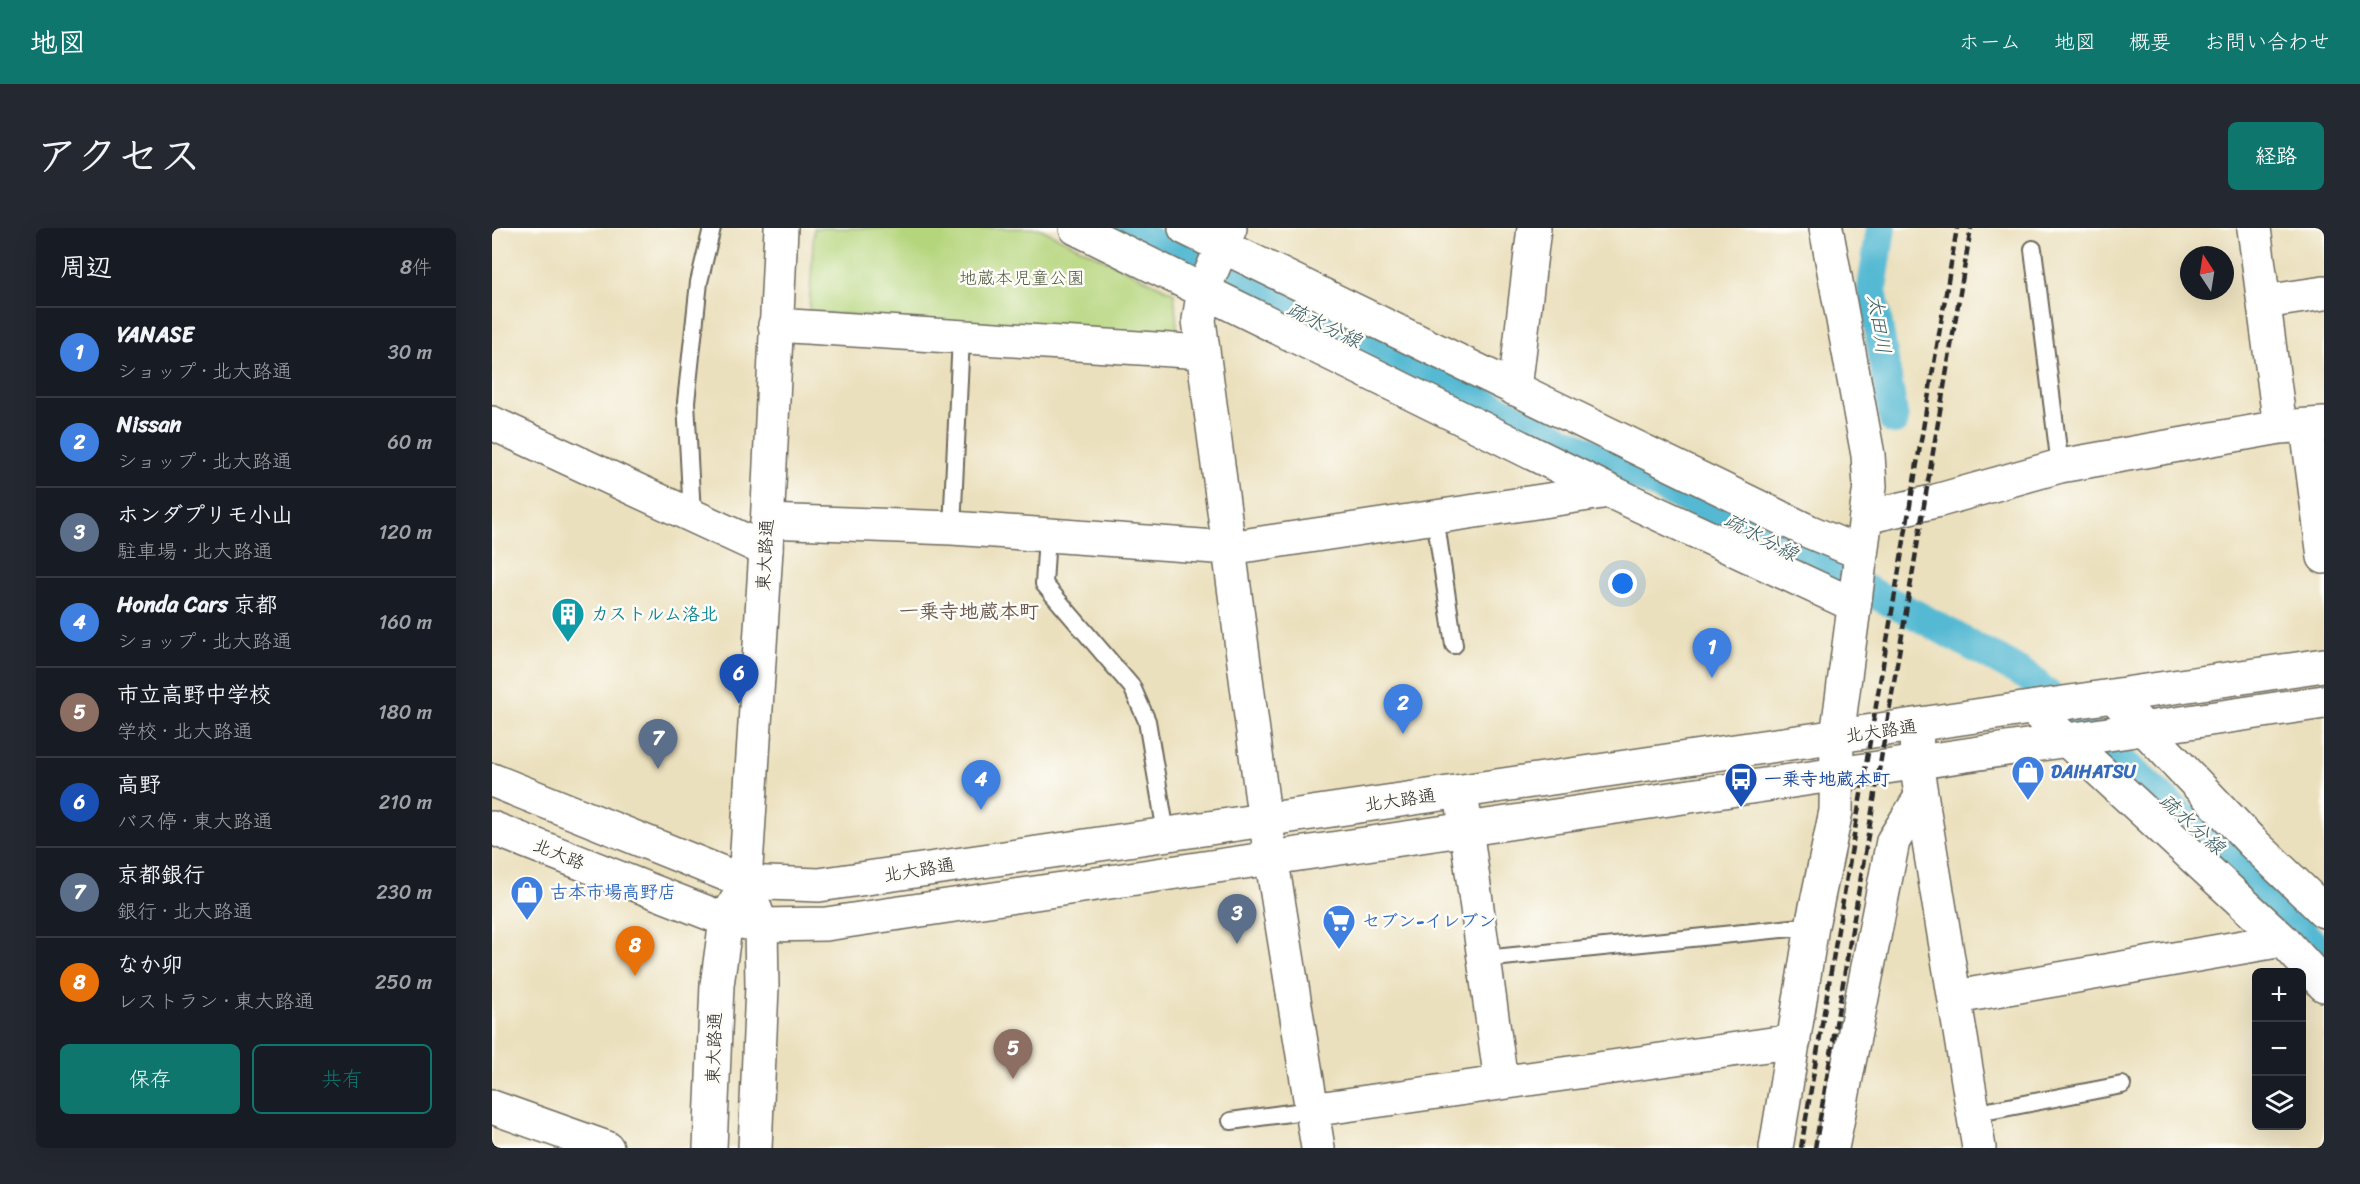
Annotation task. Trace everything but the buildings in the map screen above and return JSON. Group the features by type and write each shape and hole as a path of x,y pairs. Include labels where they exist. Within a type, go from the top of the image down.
{"street":[{"name":"東大路通","path":"756,1148 762,987 761,925 746,882 767,535 775,325 782,228"},
{"path":"1076,228 1204,289 1609,491 1858,579"},
{"path":"1185,228 1226,237 1515,389 1808,531 1858,579"},
{"path":"1515,389 1534,228"},
{"path":"1776,1148 1812,926 1836,811 1837,737 1870,486 1868,455 1826,228"},
{"path":"2254,228 2264,302 2304,426 2324,557"},
{"path":"1226,237 1204,289 1199,320 1265,818 1317,1148"},
{"path":"2264,302 2324,293"},
{"path":"775,325 1203,352"},
{"path":"492,423 692,515 767,535 952,528 1229,548 1609,491"},
{"path":"1866,517 1936,501 2060,466 2304,426"},
{"name":"北大路通","path":"492,780 746,882 819,885 1265,818 2115,698 2324,665"},
{"path":"2115,698 2133,731 2324,911"},
{"name":"北大路通","path":"726,920 761,925 826,924 2074,741 2324,702"},
{"path":"2035,708 2074,741 2128,795 2283,940 2324,985"},
{"path":"1917,726 1916,763 1979,1148"},
{"path":"1461,792 1501,1082"},
{"path":"1832,1148 1893,842 1921,797"},
{"name":"北大路","path":"492,828 726,920"},
{"name":"東大路通","path":"710,1148 717,984 726,920 746,882"},
{"path":"1956,997 2283,940"},
{"path":"1311,1110 1794,1041"},
{"path":"492,1107 607,1148"}],"lane":[{"path":"692,515 686,402 699,282 712,228"},
{"path":"2033,249 2060,466"},
{"path":"952,528 961,337"},
{"path":"1434,517 1454,645"},
{"path":"1047,535 1044,584 1132,687 1148,721 1166,833"},
{"path":"1484,959 1812,926"},
{"path":"1973,1114 2122,1085"},
{"path":"1231,1121 1311,1110"}],"green space":[{"name":"地蔵本児童公園","path":"814,228 1039,228 1174,293 1178,339 809,312"}],"waterway":[{"name":"疏水分線","path":"1123,228 1707,509 1918,616 2027,676 2248,875 2324,955"},
{"name":"太田川","path":"1881,228 1872,289 1894,420"}],"railway":[{"path":"1801,1148 1957,228"},
{"path":"1815,1148 1971,228"}],"place":[{"name":"カストルム洛北","path":"568,643"},
{"name":"YANASE","path":"1712,678"},
{"name":"高野","path":"739,704"},
{"name":"Nissan","path":"1403,734"},
{"name":"京都銀行","path":"658,769"},
{"name":"DAIHATSU","path":"2028,801"},
{"name":"一乗寺地蔵本町","path":"1741,808"},
{"name":"Honda Cars 京都","path":"981,810"},
{"name":"古本市場高野店","path":"527,921"},
{"name":"ホンダプリモ小山","path":"1237,944"},
{"name":"セブン-イレブン","path":"1339,950"},
{"name":"なか卯","path":"635,976"},
{"name":"市立高野中学校","path":"1013,1079"}],"district":[{"name":"一乗寺地蔵本町","path":"969,611"}]}
